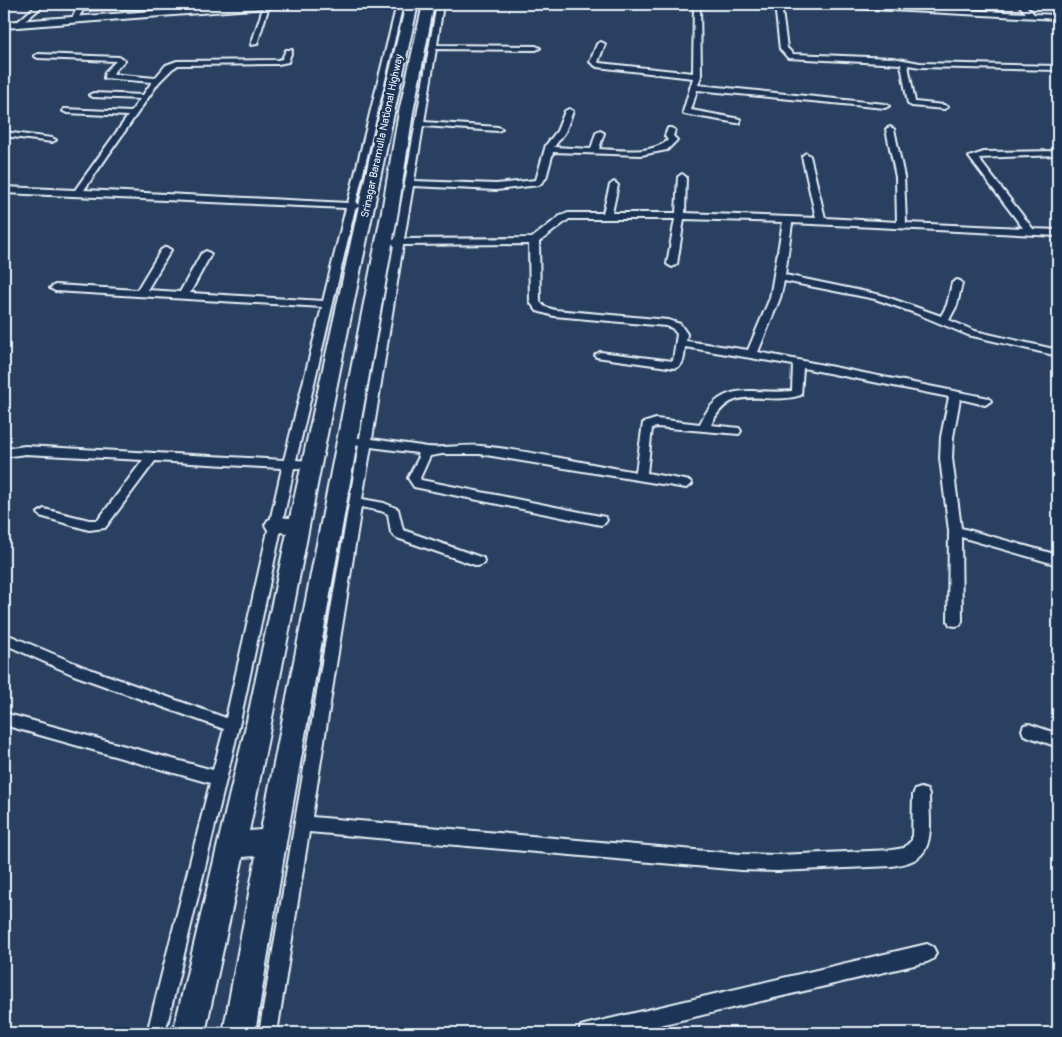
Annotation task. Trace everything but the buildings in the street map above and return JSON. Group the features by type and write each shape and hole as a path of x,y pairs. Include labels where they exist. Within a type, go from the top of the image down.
{"highway":[{"name":"Srinagar Baramulla National Highway","path":"189,1033 258,730 311,465 354,269 397,41 412,4"},
{"path":"238,1033 272,843 356,441 392,242 406,112 429,4"},
{"path":"276,525 300,526"},
{"path":"231,844 272,843"}],"street":[{"path":"17,25 42,4"},
{"path":"4,26 225,6 266,6 279,4"},
{"path":"156,1033 232,726 289,464 350,206 397,41 400,4"},
{"path":"440,4 410,183 392,242 534,241 565,216 680,216 1058,233"},
{"path":"698,4 697,76 687,112 737,121"},
{"path":"778,4 784,49 788,54 796,57 904,62 920,65 1058,68"},
{"path":"816,4 1058,17"},
{"path":"938,4 944,12"},
{"path":"1021,4 1032,16"},
{"path":"74,21 79,9 83,8 153,5"},
{"path":"252,44 266,6"},
{"path":"601,44 594,62 597,65 697,76"},
{"path":"433,47 536,48"},
{"path":"77,194 145,97 169,67 177,63 278,62 285,60 289,52"},
{"path":"38,56 119,59 121,60 108,76 158,80"},
{"path":"904,62 912,104 944,107"},
{"path":"694,87 885,106"},
{"path":"92,95 145,97"},
{"path":"67,111 133,114"},
{"path":"410,183 496,187 539,182 542,178 550,145 560,132 569,111"},
{"path":"419,124 459,125 498,129"},
{"path":"890,129 900,177 902,226"},
{"path":"550,149 594,152 645,151 665,148 673,140 669,136 671,130"},
{"path":"594,152 600,133"},
{"path":"4,134 52,140"},
{"path":"1030,231 974,157 984,154 1058,153"},
{"path":"806,156 821,221"},
{"path":"672,264 680,216 682,177"},
{"path":"607,216 614,185"},
{"path":"4,190 366,207"},
{"path":"752,354 773,305 780,277 788,221"},
{"path":"534,241 535,302 541,309 554,313 672,324 681,331 682,344 678,362 672,366 600,355"},
{"path":"140,293 166,250"},
{"path":"184,295 206,254"},
{"path":"780,277 884,299 972,333 1058,352"},
{"path":"943,322 952,304 957,283"},
{"path":"54,288 327,304"},
{"path":"682,344 752,354 985,401"},
{"path":"704,428 712,410 727,398 751,394 790,395 797,393 798,363"},
{"path":"955,394 947,437 946,458 955,531 955,621"},
{"path":"641,476 647,426 649,425 656,423 735,431"},
{"path":"268,1033 356,502 356,441 409,447 419,449 424,453 480,450 686,484"},
{"path":"4,453 25,450 311,465"},
{"path":"424,453 424,459 414,478 418,484 601,520"},
{"path":"44,514 89,525 101,524 152,457"},
{"path":"356,502 384,507 394,512 397,533 401,535 478,561"},
{"path":"955,531 1058,560"},
{"path":"4,638 79,671 232,726"},
{"path":"4,718 218,778"},
{"path":"1029,730 1058,741"},
{"path":"303,824 741,862 778,863 907,855 916,849 920,841 921,795"},
{"path":"588,1033 927,953"}]}
